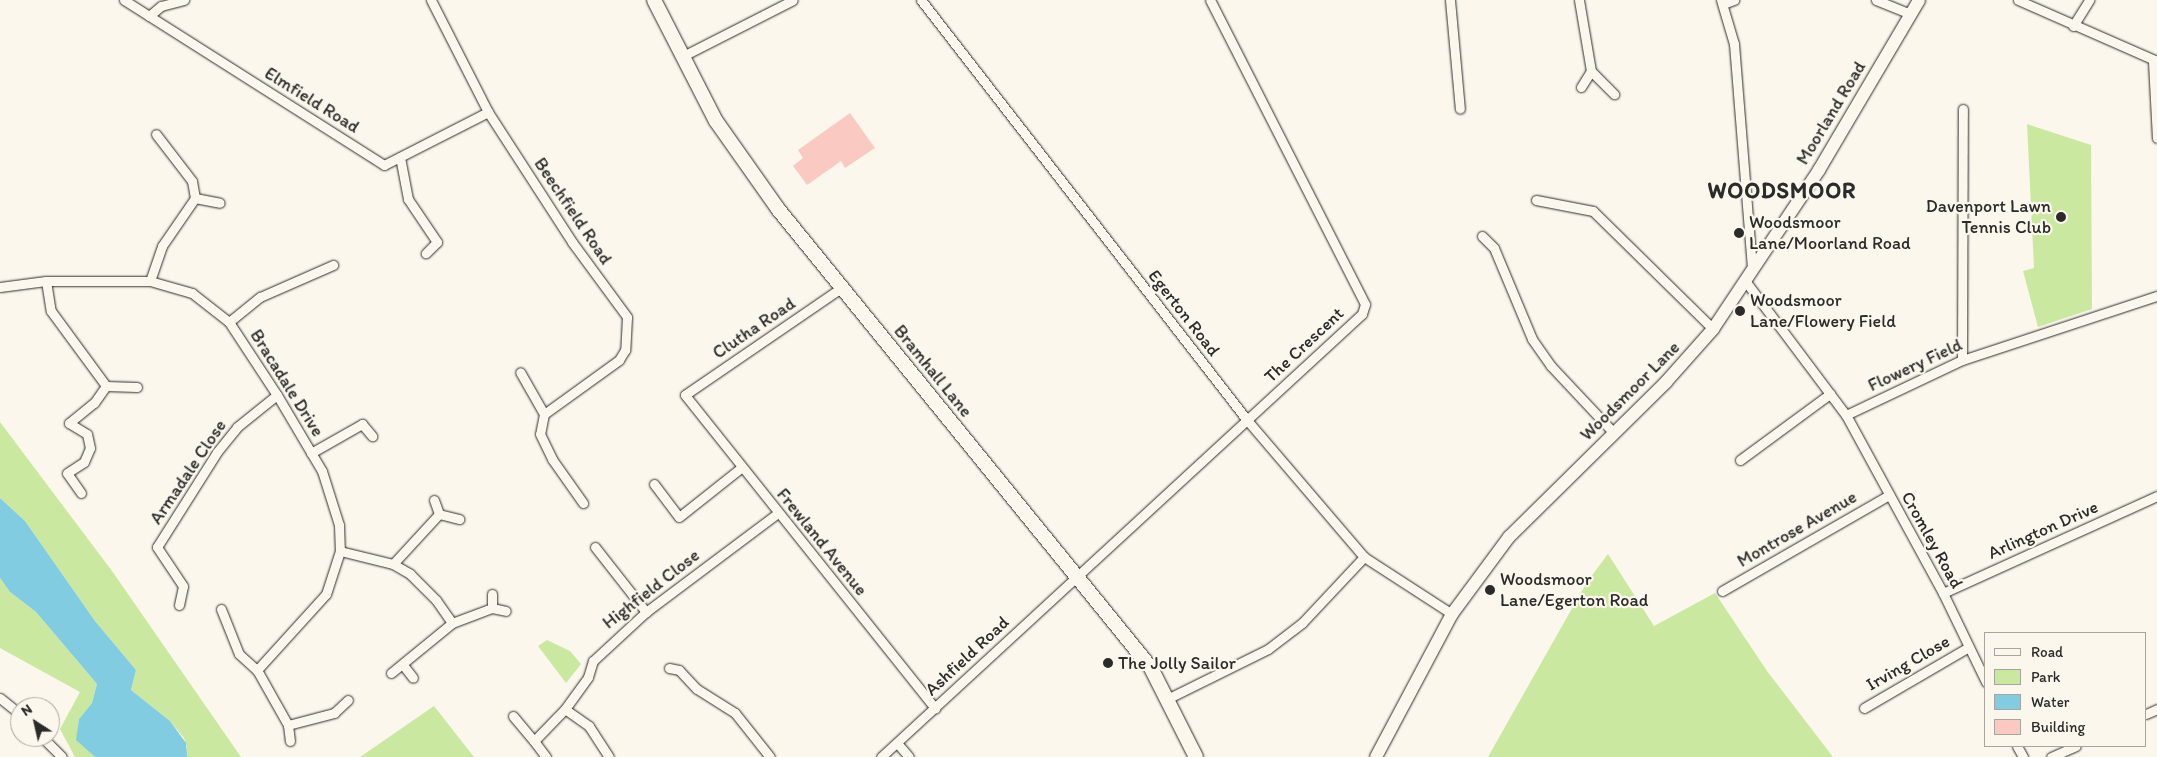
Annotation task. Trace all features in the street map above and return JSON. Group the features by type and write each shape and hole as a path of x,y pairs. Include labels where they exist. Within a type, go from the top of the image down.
{"main road":[{"name":"Bramhall Lane","path":"654,0 716,120 778,209 1075,577 1151,668 1169,698 1196,757"}],"street":[{"name":"Elmfield Road","path":"124,0 384,165 488,112"},
{"path":"149,16 161,6 184,0"},
{"name":"Beechfield Road","path":"431,0 488,112 572,242 627,318 625,350 619,360 544,414"},
{"path":"683,56 793,0"},
{"name":"Egerton Road","path":"921,0 1247,420 1364,557 1452,614"},
{"name":"The Crescent","path":"1075,577 1362,314 1365,304 1210,0"},
{"path":"1450,0 1460,109"},
{"path":"1579,0 1591,70 1614,94"},
{"path":"1722,2 1734,0"},
{"path":"1876,0 1910,14"},
{"name":"Moorland Road","path":"1752,267 1819,170 1919,0"},
{"path":"2018,0 2155,62 2157,138"},
{"path":"2074,26 2088,0"},
{"name":"Woodsmoor Lane","path":"1376,757 1452,614 1509,538 1714,329 1746,282 1752,267 1734,44 1722,2"},
{"path":"1581,87 1591,70"},
{"path":"1962,360 1963,109"},
{"path":"150,281 162,246 195,198 192,180 156,134"},
{"path":"400,157 408,199 437,242 426,253"},
{"path":"195,198 220,203"},
{"path":"1536,200 1593,211 1714,329"},
{"path":"1482,236 1494,248 1532,338 1551,366 1614,433"},
{"path":"230,322 260,297 333,265"},
{"path":"46,281 52,311 106,386"},
{"name":"Bracadale Drive","path":"0,287 46,281 150,281 192,293 230,322 277,395 311,453 333,496 340,551 326,594 257,670"},
{"path":"1746,282 1846,415"},
{"name":"Clutha Road","path":"685,395 841,288"},
{"name":"Flowery Field","path":"1846,415 1962,360 2157,296"},
{"path":"520,372 544,414 540,434 552,459 583,503"},
{"path":"106,386 137,387"},
{"path":"81,492 67,473 84,462 90,448 87,434 69,423 94,403 106,386"},
{"path":"1740,460 1830,394"},
{"name":"Armadale Close","path":"179,605 183,586 157,547 217,452 237,427 277,395"},
{"name":"Frewland Avenue","path":"685,395 935,708"},
{"name":"Cromley Road","path":"1846,415 1943,592 1984,678"},
{"path":"311,453 362,424 372,436"},
{"path":"654,484 679,517 742,467"},
{"name":"Montrose Avenue","path":"1722,591 1889,495"},
{"name":"Arlington Drive","path":"1943,592 2157,496"},
{"path":"434,500 439,514"},
{"name":"Highfield Close","path":"534,741 565,709 601,649 646,612 778,513"},
{"path":"393,564 439,514"},
{"path":"439,514 459,519"},
{"path":"595,547 646,612"},
{"path":"340,551 393,564 410,574 436,600 452,623"},
{"path":"1169,698 1268,649 1302,624 1364,557"},
{"name":"Ashfield Road","path":"881,757 1075,577"},
{"path":"492,594 492,608"},
{"path":"391,673 452,623 492,608 506,610"},
{"path":"221,609 238,654 257,670 288,725 290,741"},
{"name":"Irving Close","path":"1864,708 1969,647"},
{"path":"403,664 413,678"},
{"path":"669,668 679,670 697,689 735,713 770,757"},
{"path":"0,698 10,706"},
{"path":"288,725 334,713 348,700"},
{"path":"565,709 589,726 609,757"},
{"path":"513,716 546,757"},
{"path":"897,743 908,757"},
{"path":"52,747 62,757"},
{"path":"2051,757 2074,747"}],"green space":[{"name":"Davenport Lawn Tennis Club","path":"2027,124 2091,145 2092,309 2038,327 2023,271 2034,268"},
{"path":"0,422 112,571 241,757 183,757 187,747 184,738 170,721 131,690 136,670 95,621 25,521 0,498"},
{"path":"1608,554 1654,626 1715,593 1767,671 1833,757 1488,757 1587,582"},
{"path":"0,578 10,592 36,612 97,684 92,703 79,719 77,740 95,757 75,757 60,729 80,692 0,648"},
{"path":"547,640 570,651 581,664 566,683 538,646"},
{"path":"434,706 474,757 360,757"}],"water":[{"path":"0,498 25,521 95,621 136,670 131,690 170,721 186,743 187,757 95,757 76,740 79,719 92,703 97,684 36,612 10,592 0,578"}],"building":[{"path":"850,113 875,148 845,168 841,161 807,185 793,166 803,158 798,150"}],"place":[{"name":"Davenport Lawn Tennis Club","path":"2061,217"},
{"name":"Woodsmoor Lane/Moorland Road","path":"1739,233"},
{"name":"Woodsmoor Lane/Flowery Field","path":"1740,311"},
{"name":"Woodsmoor Lane/Egerton Road","path":"1490,590"},
{"name":"The Jolly Sailor","path":"1108,663"}],"district":[{"name":"WOODSMOOR","path":"1782,191"}]}
